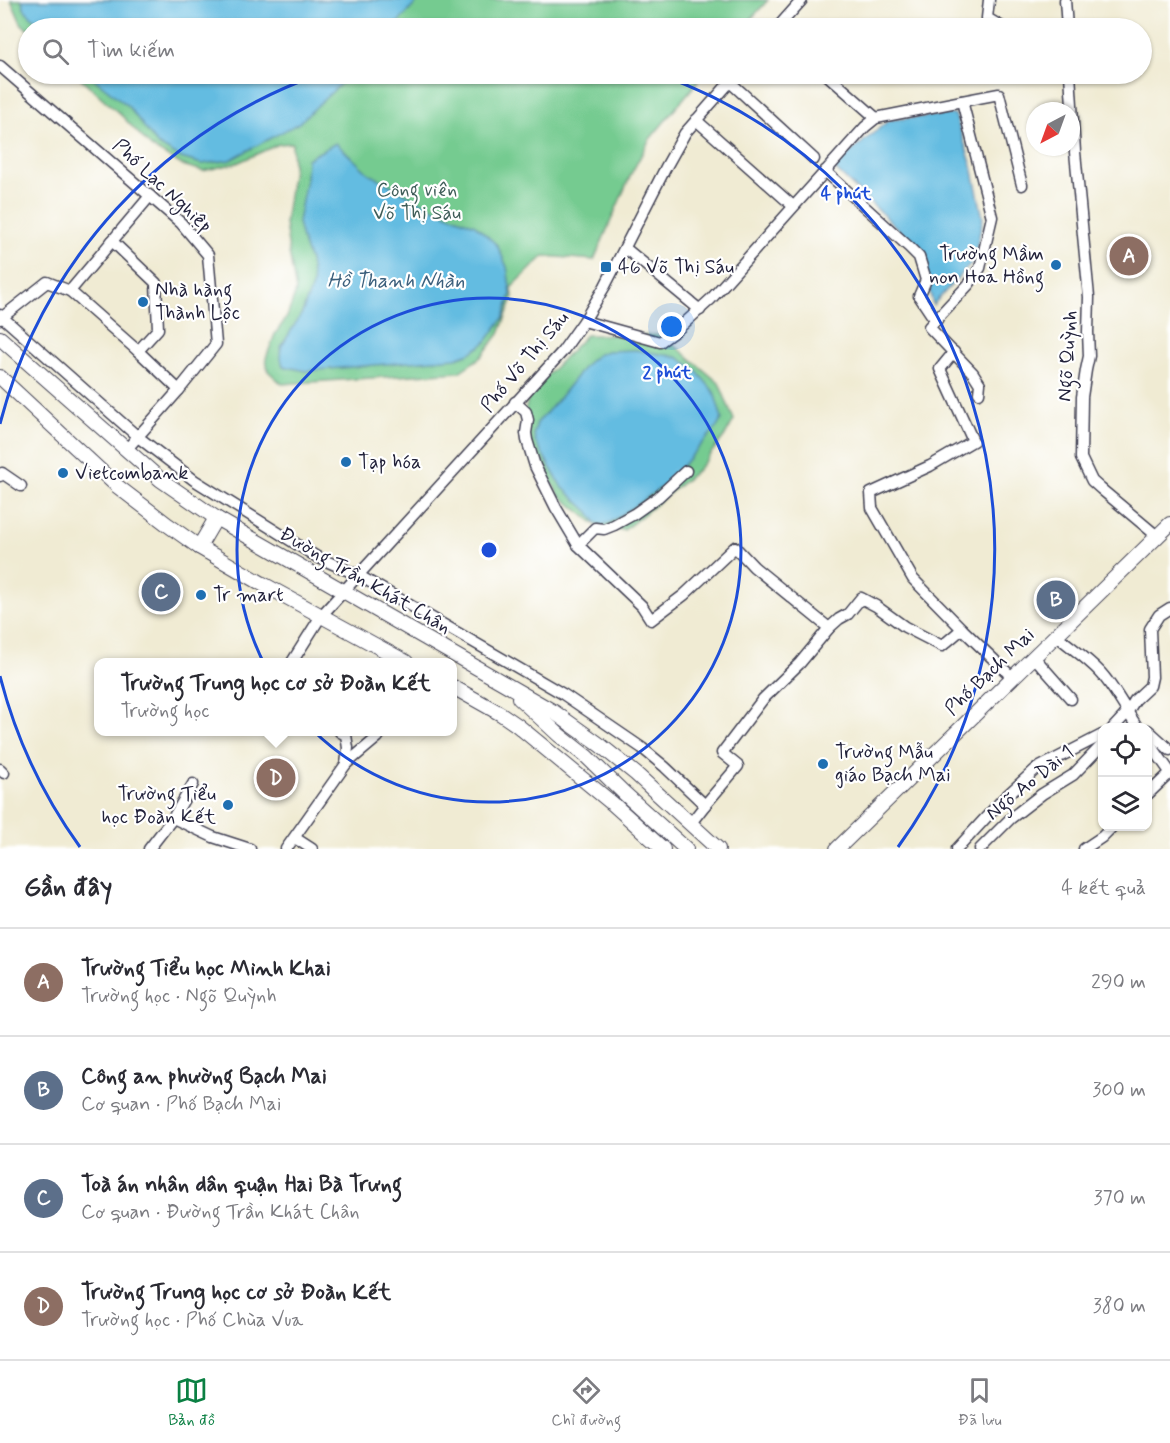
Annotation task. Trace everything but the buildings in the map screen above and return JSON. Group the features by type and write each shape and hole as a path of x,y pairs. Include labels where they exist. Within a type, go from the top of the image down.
{"main road":[{"name":"Đường Trần Khát Chân","path":"0,338 161,480 216,518 554,712 636,774 691,823 714,847"},
{"path":"0,377 117,486 199,547 397,658"},
{"path":"199,547 216,518"},
{"name":"Phố Bạch Mai","path":"837,849 1170,524"},
{"path":"501,682 559,735 587,756 686,849"},
{"path":"457,689 517,725 613,804 663,849"},
{"path":"517,725 550,740 624,793"}],"street":[{"path":"786,18 802,0"},
{"path":"987,18 989,0"},
{"path":"1065,0 1066,18"},
{"name":"Phố Lạc Nghiệp","path":"0,66 18,82"},
{"name":"Phố Lạc Nghiệp","path":"21,84 181,223 208,255 216,344 126,450"},
{"name":"Phố Võ Thị Sáu","path":"295,658 321,616 562,352 584,321 625,248 678,145 696,120 728,84"},
{"path":"732,84 814,159"},
{"path":"837,84 876,118"},
{"name":"Ngõ Quỳnh","path":"1071,84 1089,297 1089,356 1083,397 1081,458 1092,481 1157,536"},
{"path":"584,321 660,342 699,310 734,274 793,206 865,127 876,118 999,94 1022,186"},
{"path":"930,326 969,284 980,268 992,217 963,101"},
{"path":"696,120 793,206"},
{"path":"825,171 914,251 926,280 919,296 932,315 930,326"},
{"path":"70,291 150,196"},
{"path":"112,241 156,283 158,329 138,351"},
{"path":"625,248 699,310"},
{"path":"1,317 47,282 70,291 179,390"},
{"name":"Đường Trần Khát Chân","path":"1,317 138,437 194,480 317,556 358,575 563,694 642,748 705,805"},
{"path":"930,326 973,373 980,384 980,393"},
{"path":"954,352 940,369 973,441 930,466 871,493 872,508 913,579 1013,678"},
{"path":"516,402 526,412 527,440 535,466 578,545 642,606 651,620 684,595 735,547 754,567 829,628"},
{"path":"578,545 595,528 604,529 634,514 658,497 686,471"},
{"path":"0,476 2,473 21,486"},
{"path":"691,823 738,766 722,753 763,699 800,663 829,628 848,614 861,598 905,627 942,646 962,629"},
{"path":"1118,723 1135,700 1150,686 1152,677 1150,629 1159,615 1170,608"},
{"path":"1056,635 1100,672 1134,723"},
{"path":"1034,657 1071,699"},
{"path":"1127,713 1139,723"},
{"path":"1152,734 1170,750"},
{"path":"345,736 348,748 346,764"},
{"path":"286,849 346,764 379,736"},
{"path":"957,849 1004,798 1036,770 1098,737"},
{"path":"1152,747 1170,773 1152,790"},
{"name":"Ngõ Ao Dài 1","path":"980,849 1011,818 1042,794 1073,775 1098,749"},
{"path":"149,849 173,818 193,784"},
{"path":"173,818 213,837 250,849"},
{"path":"1084,849 1108,831"},
{"path":"295,838 312,849"}],"green space":[{"path":"11,0 768,0 752,18 19,18"},
{"name":"Công viên Võ Thị Sáu","path":"87,84 696,84 650,139 631,174 594,260 544,256 512,287 513,298 499,334 481,357 459,372 282,384 268,371 266,358 275,334 287,317 296,291 285,223 293,168 292,143 279,144 237,163 203,171 182,165 151,147"},
{"path":"586,335 658,335 678,348 719,383 734,420 698,470 624,530 601,529 559,495 531,447 523,420 529,394"}],"water":[{"path":"22,0 419,0 402,18 33,18 25,10"},
{"path":"100,84 340,84 299,123 230,160 202,164 181,158 157,144 128,106"},
{"path":"955,114 972,166 983,218 974,260 933,305 920,250 833,167 889,120"},
{"name":"Hồ Thanh Nhàn","path":"336,143 368,173 437,210 475,225 497,245 507,267 511,294 504,317 485,343 470,353 456,358 306,371 283,366 280,355 281,347 302,313 313,284 310,261 298,222 306,180 307,159"},
{"path":"636,350 677,357 695,369 714,392 722,419 666,484 609,523 602,525 596,523 589,512 561,486 535,441 534,433 537,423 587,363 607,351"}],"place":[{"name":"Trường Tiểu học Minh Khai","path":"1129,256"},
{"name":"Trường Mầm non Hoa Hồng","path":"1056,265"},
{"name":"46 Võ Thị Sáu","path":"606,267"},
{"name":"Nhà hàng Thành Lộc","path":"143,302"},
{"name":"Tạp hóa","path":"346,462"},
{"name":"Vietcombank","path":"63,473"},
{"name":"Toà án nhân dân quận Hai Bà Trưng","path":"161,592"},
{"name":"Tr mart","path":"201,595"},
{"name":"Công an phường Bạch Mai","path":"1056,600"},
{"name":"Trường Mẫu giáo Bạch Mai","path":"823,764"},
{"name":"Trường Trung học cơ sở Đoàn Kết","path":"276,778"},
{"name":"Trường Tiểu học Đoàn Kết","path":"228,805"}]}
